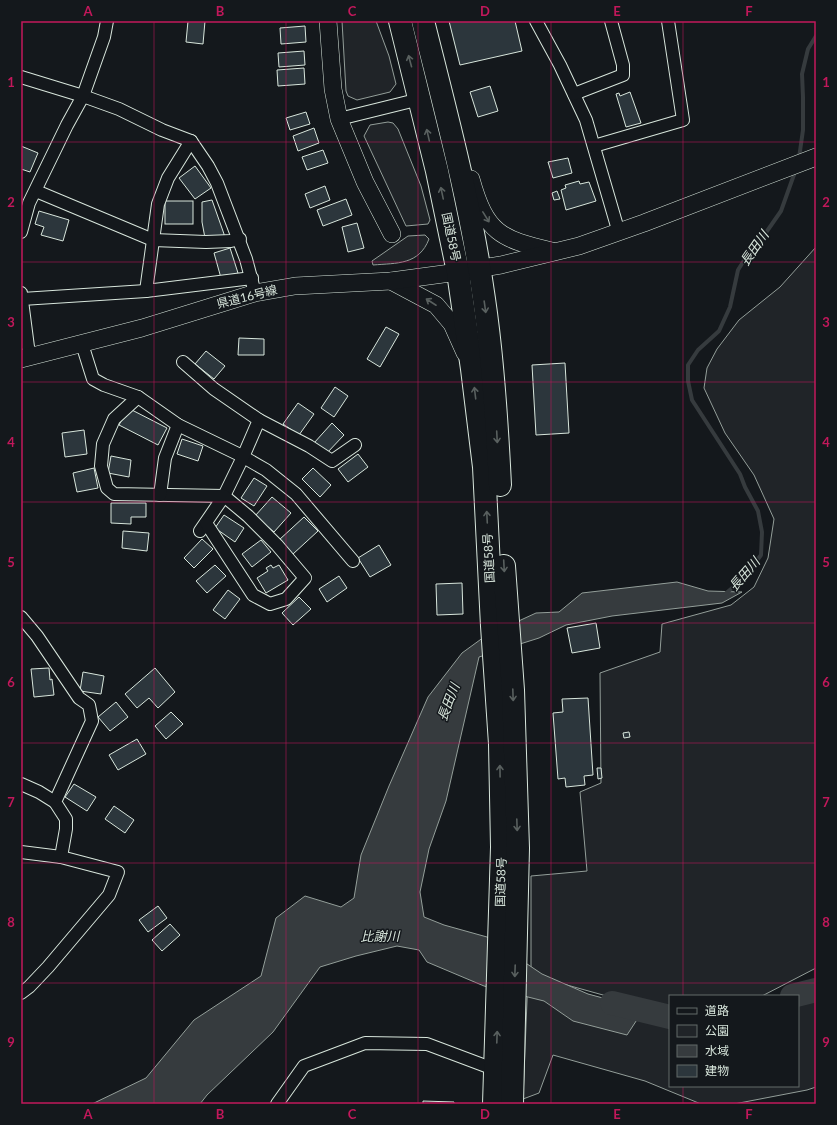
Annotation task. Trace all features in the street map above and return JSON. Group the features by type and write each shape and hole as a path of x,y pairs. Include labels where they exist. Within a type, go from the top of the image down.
{"highway":[{"name":"国道58号","path":"400,21 420,99 458,272 484,467 500,624"},
{"name":"国道58号","path":"423,21 453,144 479,269 487,320 497,425 500,624 502,660 513,690 518,848 508,936 504,1073 512,1104"},
{"name":"国道58号","path":"494,1104 504,1073"}],"street":[{"path":"21,232 29,203 67,125 83,96 104,37 107,21"},
{"path":"328,21 333,89 340,119 364,182 392,234"},
{"path":"536,21 586,120 619,233"},
{"path":"574,94 623,75 611,21"},
{"path":"594,146 683,120 668,21"},
{"path":"21,77 119,109 162,130 190,141 218,183 240,239 253,286 21,296 28,347 26,358"},
{"path":"340,119 420,99"},
{"path":"146,291 158,204 168,178 190,141"},
{"path":"453,144 470,174 479,205 486,218 494,228 508,239 554,252"},
{"name":"県道16号線","path":"26,358 142,328 253,286 295,286 391,281 501,265 579,246 619,233 816,157"},
{"path":"36,191 152,240 206,242 231,241 240,239"},
{"path":"391,281 436,305 452,324 472,370"},
{"path":"82,344 93,379 104,385 138,397 178,425 266,470 296,494 353,561"},
{"path":"183,362 214,389 259,420 309,446 332,461 355,445"},
{"path":"138,397 114,419 103,444 101,466 107,488 114,494 224,496 248,516 272,540 305,578 286,599 270,604 253,595 203,527 224,496 259,420"},
{"path":"160,495 166,458 178,425"},
{"path":"21,617 37,636 79,698 88,705 92,721 55,802"},
{"path":"21,784 39,792 55,802 66,819 66,829 61,857"},
{"path":"21,852 61,857 118,872 109,895 48,967 29,987 21,993"},
{"path":"277,1104 304,1066 365,1043 427,1044 504,1073"}],"green space":[{"path":"342,21 376,21 389,56 396,84 390,92 357,100 348,96 346,91"},
{"path":"388,122 393,123 398,129 421,186 430,220 428,224 406,226 364,136 370,125"},
{"path":"425,235 429,239 425,248 413,258 399,263 373,265 372,261 408,236"},
{"path":"816,247 816,968 764,995 669,995 669,1011 657,1010 531,975 531,876 587,871 580,792 601,783 600,673 660,652 662,624 731,605 754,587 768,558 774,519 754,475 725,433 704,388 707,368 717,349 739,320 780,287"},
{"path":"528,977 659,1015 669,1016 669,1087 799,1087 799,995 794,995 816,988 816,1087 734,1104 701,1104 645,1081 553,1055 539,1093 523,1099"}],"water":[{"path":"677,582 708,591 742,592 722,603 612,616 566,625 539,638 479,657 446,801 429,849 420,892 424,917 444,925 487,937 542,974 588,994 644,1009 627,1035 573,1021 544,1001 484,986 427,962 419,950 397,946 320,967 273,1032 207,1095 200,1104 92,1104 146,1078 194,1020 261,976 276,918 305,896 341,907 354,898 361,855 428,697 462,653 484,637 536,613 559,612 582,593"}],"building":[{"path":"188,21 205,21 203,44 186,42"},
{"path":"449,21 515,21 522,51 460,65"},
{"path":"305,26 306,42 281,44 280,28"},
{"path":"304,51 305,65 279,67 278,53"},
{"path":"304,68 305,84 278,86 277,70"},
{"path":"490,86 498,111 478,117 470,92"},
{"path":"630,92 641,123 626,127 616,94 619,93 620,96"},
{"path":"306,112 310,124 290,130 286,118"},
{"path":"314,128 319,143 298,151 293,136"},
{"path":"21,146 38,153 30,172 21,169"},
{"path":"323,150 328,163 307,170 302,157"},
{"path":"568,158 572,173 553,178 548,162"},
{"path":"195,166 211,188 195,199 179,178"},
{"path":"579,181 580,184 589,182 596,201 566,210 561,190 566,188 565,185"},
{"path":"325,186 330,200 310,208 305,194"},
{"path":"557,191 560,199 554,200 552,193"},
{"path":"346,199 352,215 323,226 317,210"},
{"path":"212,200 224,234 224,239 205,238 202,222 202,202"},
{"path":"165,201 193,201 193,224 165,224"},
{"path":"39,211 69,220 63,241 41,235 44,227 35,224"},
{"path":"357,223 364,248 348,252 342,227"},
{"path":"230,248 238,273 221,278 214,253"},
{"path":"386,327 399,334 380,367 367,359"},
{"path":"239,338 264,339 264,355 238,355"},
{"path":"206,351 225,366 214,379 195,364"},
{"path":"565,363 569,433 536,435 532,365"},
{"path":"335,387 348,396 334,417 321,408"},
{"path":"298,403 314,414 299,435 283,424"},
{"path":"128,408 167,428 158,445 119,425"},
{"path":"332,423 344,435 326,454 314,443"},
{"path":"84,430 87,454 65,457 62,433"},
{"path":"182,439 203,446 198,461 177,454"},
{"path":"358,454 368,467 348,482 338,469"},
{"path":"111,456 131,460 129,477 108,473"},
{"path":"94,468 98,488 77,492 73,473"},
{"path":"313,468 331,485 320,497 302,479"},
{"path":"254,478 267,486 254,506 241,498"},
{"path":"272,497 291,513 274,532 255,516"},
{"path":"111,503 146,503 146,517 131,517 131,524 111,523"},
{"path":"224,515 244,528 235,542 215,528"},
{"path":"304,517 318,531 293,554 279,540"},
{"path":"123,531 149,533 147,551 122,548"},
{"path":"202,539 213,549 194,568 184,558"},
{"path":"261,540 271,552 252,567 242,554"},
{"path":"379,545 391,565 370,577 358,558"},
{"path":"215,565 226,576 207,593 196,581"},
{"path":"271,565 273,568 279,565 288,580 266,593 257,578 268,571 266,568"},
{"path":"339,576 347,588 327,602 319,589"},
{"path":"462,583 463,614 437,615 436,584"},
{"path":"228,590 240,599 225,619 213,610"},
{"path":"299,597 311,609 293,625 282,613"},
{"path":"596,623 600,648 572,653 567,628"},
{"path":"49,668 50,680 52,679 54,695 34,697 31,669"},
{"path":"155,668 175,692 158,708 149,698 137,708 125,694"},
{"path":"83,672 104,676 101,694 80,691"},
{"path":"588,698 593,775 584,776 585,785 566,787 565,778 558,779 553,713 563,712 562,699"},
{"path":"116,702 128,717 110,731 98,717"},
{"path":"171,712 183,724 166,739 155,726"},
{"path":"629,732 630,737 624,738 623,733"},
{"path":"137,739 146,754 118,770 109,755"},
{"path":"597,768 601,768 602,778 598,779"},
{"path":"74,784 96,797 87,811 65,797"},
{"path":"114,806 134,820 125,833 105,819"},
{"path":"158,906 167,918 148,932 139,920"},
{"path":"170,924 180,935 162,951 152,940"},
{"path":"423,1101 454,1102 454,1104 423,1104"}],"waterway":[{"name":"長田川","path":"799,158 803,130 802,74 808,49 816,36"},
{"name":"長田川","path":"725,594 750,570 761,555 762,532 758,511 740,474 692,400 688,381 688,365 698,350 719,331 730,307 738,270 750,251 765,234 781,211 796,169"},
{"name":"比謝川","path":"796,995 816,990"},
{"name":"比謝川","path":"612,1003 669,1017"}]}
